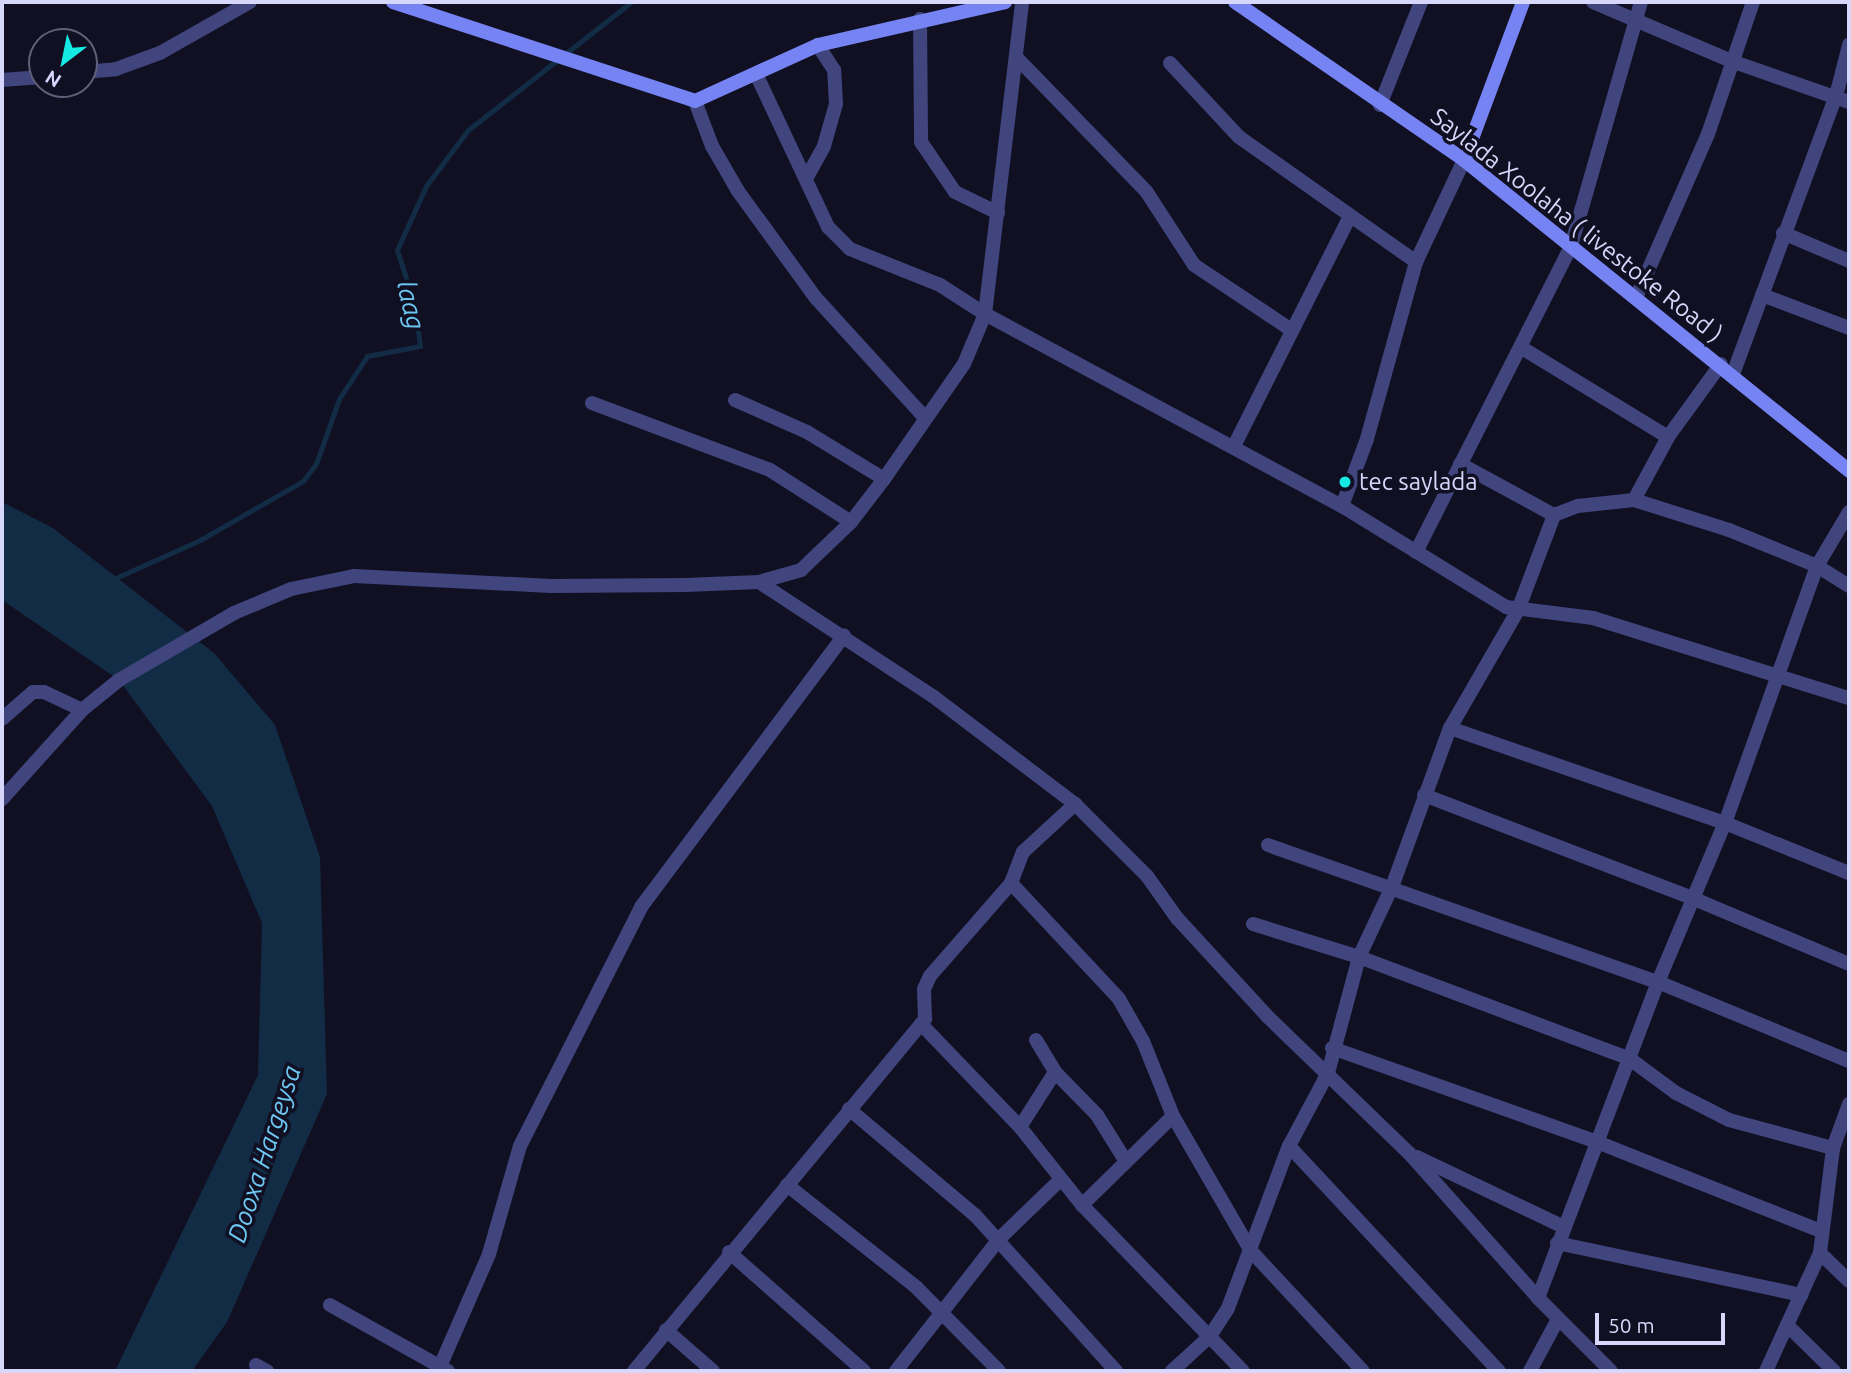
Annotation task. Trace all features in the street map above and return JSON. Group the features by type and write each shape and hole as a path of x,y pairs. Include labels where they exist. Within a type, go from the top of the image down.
{"street":[{"path":"98,71 116,69 160,53 250,2"},
{"path":"393,2 695,100 757,76 818,45 920,19 1005,2"},
{"path":"2,799 82,710 119,680 234,613 291,589 354,576 551,586 759,582 802,570 851,522 884,479 964,364 985,314 1018,59 1021,2"},
{"name":"Saylada Xoolaha ( livestoke Road )","path":"1235,2 1380,105 1464,160 1727,369 1849,471"},
{"path":"1380,105 1421,2"},
{"path":"1342,506 1367,439 1416,262 1464,160 1523,2"},
{"path":"1593,2 1632,22 1734,62 1843,99"},
{"path":"1416,552 1522,348 1571,246 1632,22 1641,2"},
{"path":"1636,298 1708,134 1753,2"},
{"path":"920,19 921,142 955,192 998,213"},
{"path":"807,177 824,146 836,104 834,70 818,45"},
{"path":"1633,500 1668,437 1727,369 1762,295 1783,233 1843,99 1849,45"},
{"path":"1018,59 1146,191 1194,265 1246,295 1290,328"},
{"path":"1170,63 1240,137 1416,262"},
{"path":"757,76 807,177 828,228 850,249 940,285 985,314 1342,506 1506,607 1593,618 1849,698"},
{"path":"2,80 28,78"},
{"path":"695,100 712,146 738,191 815,297 925,418"},
{"path":"1234,446 1290,328 1350,216"},
{"path":"1783,233 1849,261"},
{"path":"1762,295 1849,328"},
{"path":"1522,348 1668,437"},
{"path":"735,400 807,432 884,479"},
{"path":"592,403 770,470 851,522"},
{"path":"1460,464 1555,515"},
{"path":"1172,1371 1210,1336 1228,1308 1289,1146 1328,1073 1332,1048 1359,957 1392,887 1450,728 1518,610 1555,515 1578,506 1633,500 1729,530 1817,566 1849,586"},
{"path":"1538,1298 1658,982 1725,823 1817,566 1849,512"},
{"path":"759,582 845,636 934,697 1075,804 1147,876 1177,918 1268,1017 1409,1153 1538,1298 1611,1371"},
{"path":"330,1305 443,1370 489,1254 520,1146 641,907 845,636"},
{"path":"2,719 33,692 44,692 82,710"},
{"path":"1450,728 1725,823 1849,873"},
{"path":"1424,795 1692,898 1849,964"},
{"path":"634,1371 729,1252 928,1015 927,981 1011,883 1023,852 1075,804"},
{"path":"1268,845 1658,982 1849,1061"},
{"path":"1011,883 1119,999 1143,1041 1173,1116 1251,1251 1363,1371"},
{"path":"1253,924 1359,957 1630,1059 1709,1112 1833,1148"},
{"path":"921,1024 1020,1127 1082,1205 1243,1371"},
{"path":"1036,1040 1055,1072 1097,1115 1125,1160"},
{"path":"1332,1048 1597,1142 1822,1231"},
{"path":"1020,1127 1055,1072"},
{"path":"1766,1371 1819,1253 1833,1148 1849,1104"},
{"path":"849,1109 941,1182 999,1240 1116,1371"},
{"path":"1082,1205 1125,1160 1173,1116"},
{"path":"1289,1146 1499,1371"},
{"path":"1409,1153 1564,1227"},
{"path":"896,1371 999,1240 1060,1180"},
{"path":"787,1185 870,1248 999,1371"},
{"path":"1557,1243 1802,1295"},
{"path":"729,1252 864,1371"},
{"path":"1819,1253 1849,1281"},
{"path":"1530,1371 1558,1319"},
{"path":"1787,1325 1833,1371"},
{"path":"666,1330 713,1371"}],"water":[{"name":"Dooxa Hargeysa","path":"2,502 53,528 214,653 275,725 320,857 327,1094 227,1322 192,1371 115,1371 258,1075 262,923 212,806 119,680 2,600"}],"waterway":[{"name":"laag","path":"118,577 200,540 303,481 316,464 339,399 367,356 420,346 414,303 397,250 426,186 468,130 631,2"}],"place":[{"name":"tec saylada","path":"1345,482"}]}
